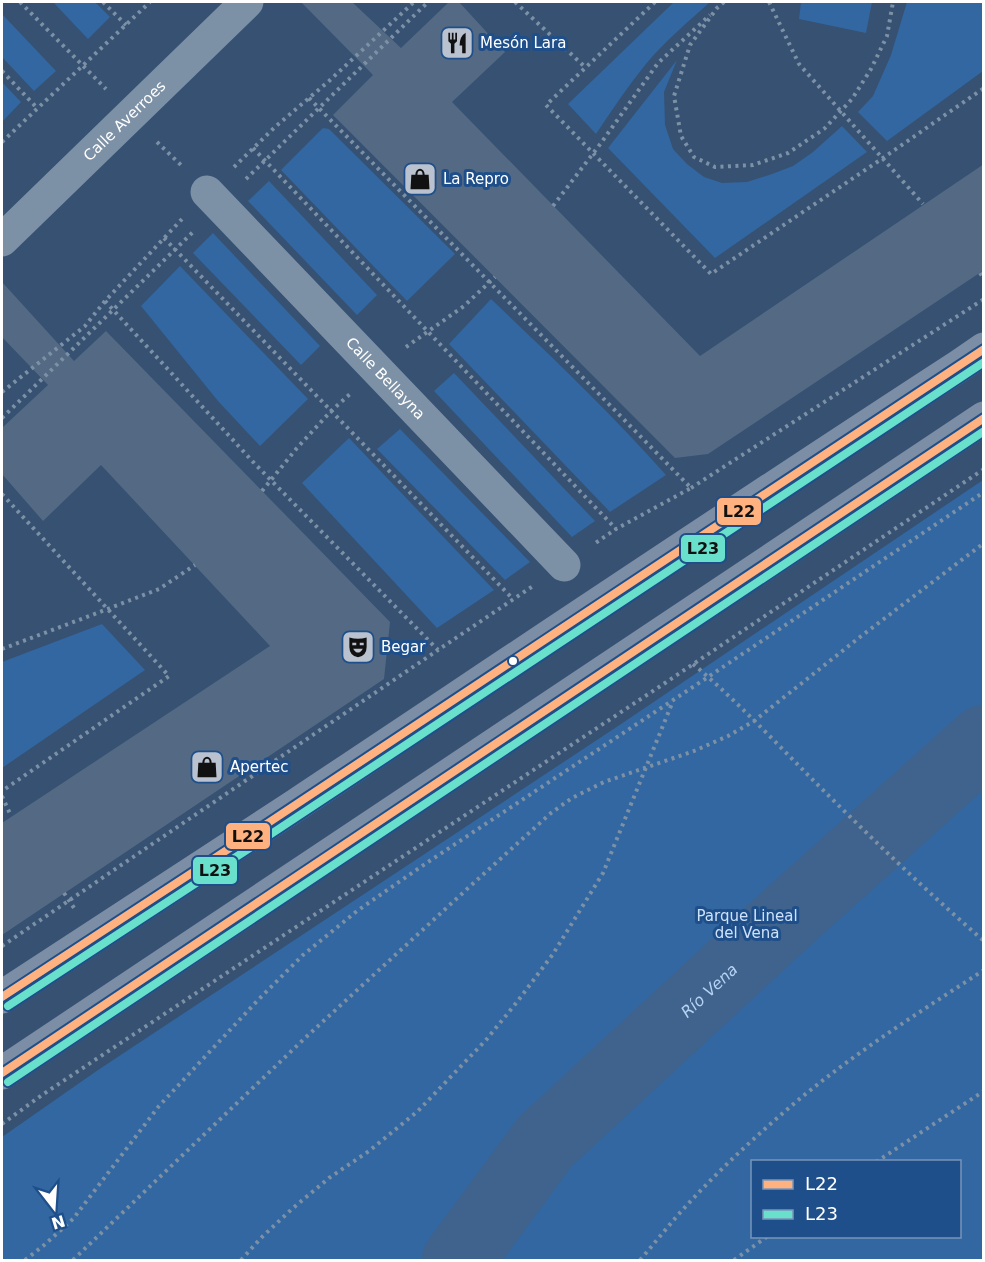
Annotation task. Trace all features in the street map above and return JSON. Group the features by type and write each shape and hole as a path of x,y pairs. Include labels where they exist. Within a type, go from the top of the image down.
{"main road":[{"path":"2,997 984,349"},
{"path":"2,1073 984,418"}],"street":[{"name":"Calle Averroes","path":"2,240 247,2"},
{"name":"Calle Bellayna","path":"207,192 564,564"}],"path":[{"path":"103,2 126,25"},
{"path":"2,142 150,2"},
{"path":"515,2 585,67"},
{"path":"655,2 546,105 711,274 984,88"},
{"path":"553,206 658,63 724,2"},
{"path":"769,2 799,64 923,204"},
{"path":"717,8 690,45 674,96 681,136 694,157 715,167 753,165 788,153 824,129 852,99 871,69 887,36 893,2"},
{"path":"2,71 38,109"},
{"path":"253,148 616,529"},
{"path":"164,238 513,599"},
{"path":"980,273 984,279"},
{"path":"490,282 495,277"},
{"path":"691,488 984,299"},
{"path":"2,1124 984,469"},
{"path":"25,1260 73,1219 159,1106 258,1000 303,955 357,911 984,492"},
{"path":"2,494 169,676 2,791"},
{"path":"73,1260 305,1038 551,813 572,798 604,782 694,751 754,721 984,543"},
{"path":"2,649 159,589 195,565"},
{"path":"2,946 438,650"},
{"path":"693,664 940,903 984,942"},
{"path":"241,1260 293,1208 329,1178 369,1151 418,1110 486,1040 553,954 603,873 673,700"},
{"path":"2,796 11,816"},
{"path":"64,893 69,900"},
{"path":"640,1260 679,1214 784,1112 884,1035 984,970"},
{"path":"878,1160 984,1090"},
{"path":"734,1260 765,1238"}],"green space":[{"path":"53,2 95,2 110,17 88,39"},
{"path":"674,2 710,2 646,64 596,134 568,104"},
{"path":"801,2 872,2 866,33 799,19"},
{"path":"907,2 983,2 983,71 887,141 858,112 873,96 891,55"},
{"path":"2,14 56,71 34,91 2,57"},
{"path":"677,60 664,92 665,125 673,149 704,177 722,183 747,182 772,174 793,166 813,152 842,126 867,152 715,258 608,148"},
{"path":"2,82 21,102 2,122"},
{"path":"323,128 329,129 455,254 407,301 281,170"},
{"path":"269,181 377,295 357,315 248,201"},
{"path":"213,233 320,346 301,365 193,253"},
{"path":"180,266 308,399 260,446 218,401 141,306"},
{"path":"491,299 602,407 666,475 610,512 449,344"},
{"path":"454,373 595,521 572,537 434,391"},
{"path":"400,429 530,562 505,580 377,449"},
{"path":"349,438 494,590 437,628 302,483"},
{"name":"Parque Lineal del Vena","path":"983,480 983,1260 2,1260 2,1137 98,1070 618,726"},
{"path":"102,624 145,670 2,768 2,662"}],"building":[{"path":"301,2 352,2 401,48 449,2 459,2 505,52 452,102 700,356 984,164 984,270 708,454 675,458 333,115 373,75"},
{"path":"2,282 74,361 106,331 390,622 384,679 2,935 2,823 270,646 101,465 43,521 2,474 2,428 48,385 2,337"}],"waterway":[{"name":"Río Vena","path":"458,1260 545,1142 788,917 984,741"}],"transit line":[{"name":"L22","path":"2,997 984,349"},
{"name":"L23","path":"8,1006 984,362"},
{"name":"L22","path":"2,1073 984,418"},
{"name":"L23","path":"8,1082 984,431"}],"place":[{"name":"Mesón Lara","path":"457,43"},
{"name":"La Repro","path":"420,179"},
{"name":"Begar","path":"358,647"},
{"name":"Apertec","path":"207,767"}]}
